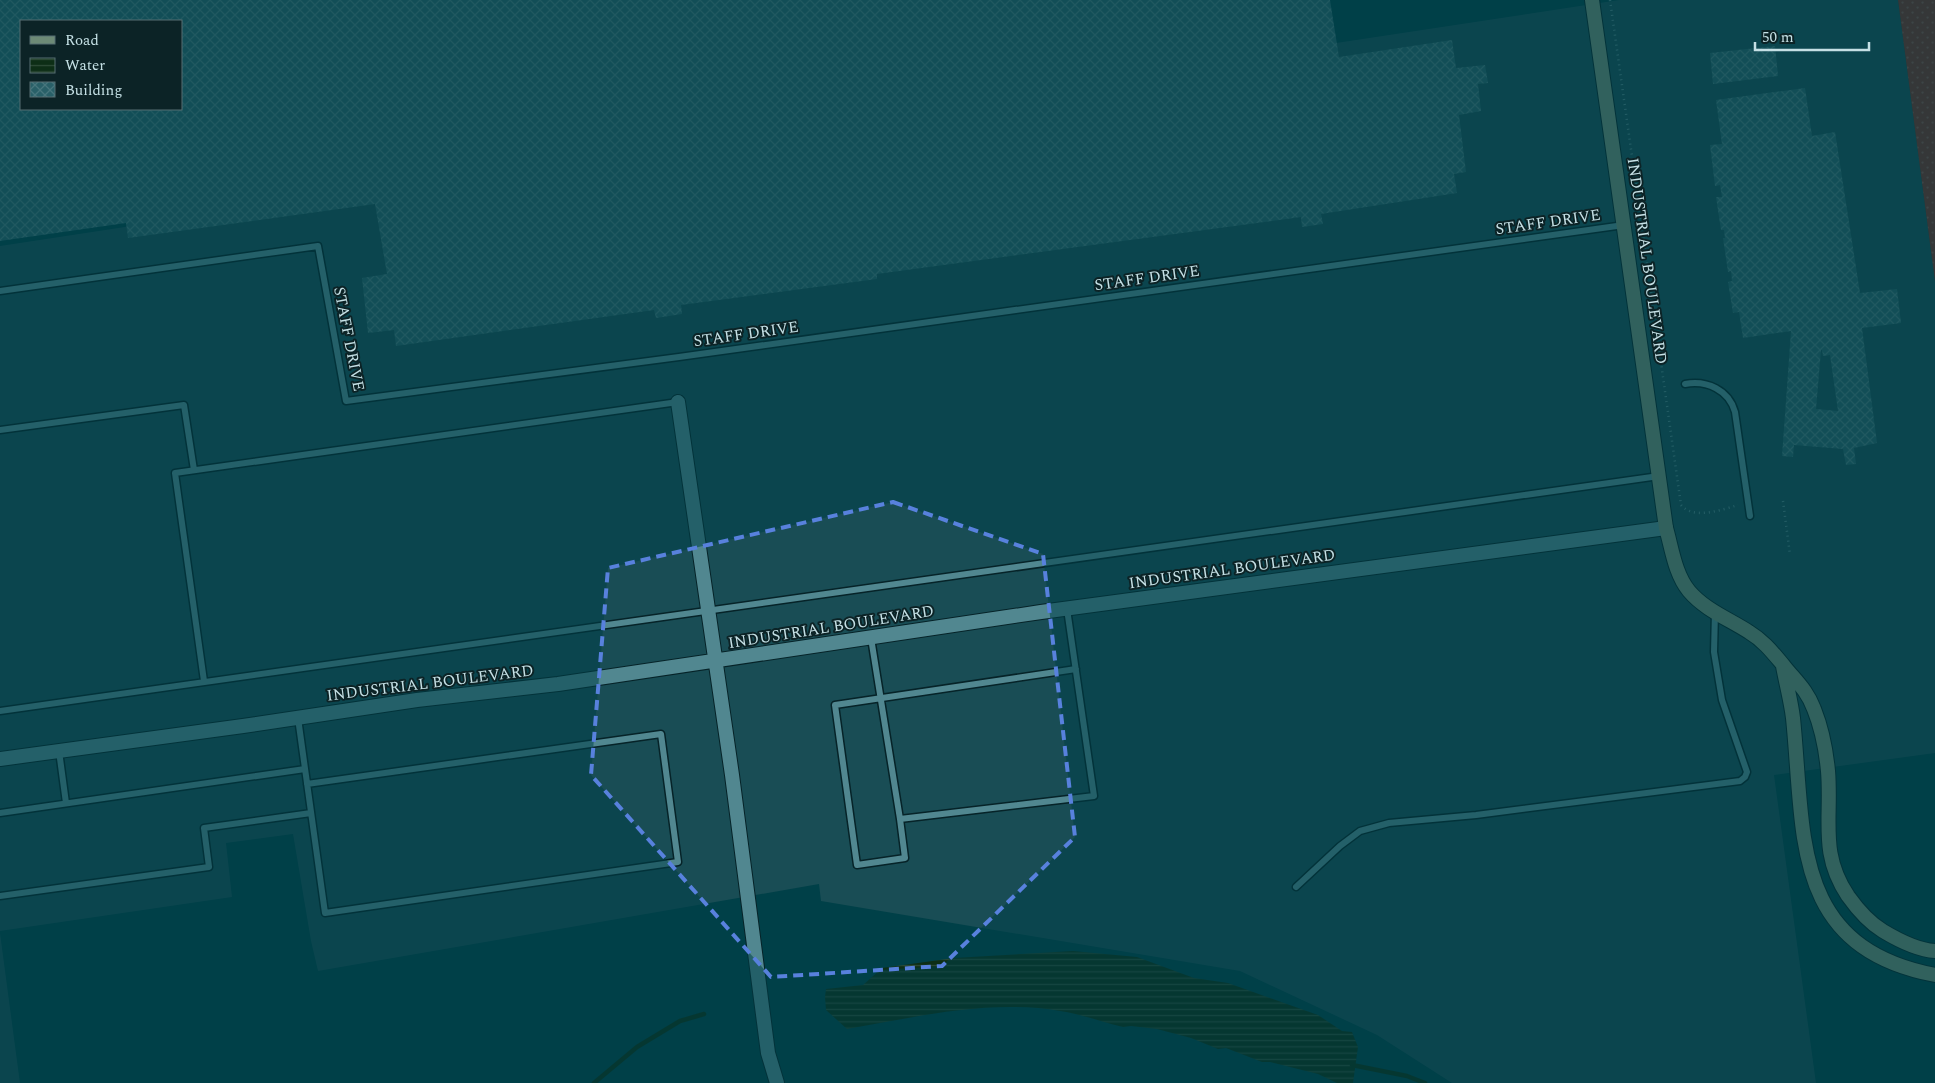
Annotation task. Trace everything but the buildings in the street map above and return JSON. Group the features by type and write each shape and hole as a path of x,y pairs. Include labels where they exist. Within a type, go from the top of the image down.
{"main road":[{"name":"INDUSTRIAL BOULEVARD","path":"1592,0 1666,528 1680,577 1689,592 1703,604 1750,632 1770,647 1804,688 1814,708 1824,738 1828,772 1828,831 1833,870 1854,905 1872,924 1895,938 1916,947 1935,951"},
{"name":"INDUSTRIAL BOULEVARD","path":"1783,665 1792,717 1802,832 1814,882 1824,903 1837,924 1854,940 1880,958 1908,970 1935,975"}],"street":[{"path":"678,402 732,774 768,1053 777,1083"},
{"name":"INDUSTRIAL BOULEVARD","path":"0,759 417,700 558,684 1067,609 1666,528"}],"lane":[{"name":"STAFF DRIVE","path":"0,292 318,246 346,401 679,357 1624,225"},
{"path":"1685,384 1706,385 1717,388 1726,394 1732,402 1750,516"},
{"path":"204,681 175,473 678,402"},
{"path":"0,430 184,405 194,470"},
{"path":"0,711 1659,476"},
{"path":"900,819 1094,796 1067,609"},
{"path":"1296,887 1340,846 1360,831 1389,823 1476,815 1740,781 1747,772 1722,700 1714,652 1715,612"},
{"path":"870,638 880,699 900,819 906,858 857,865 835,705 880,699 1076,669"},
{"path":"298,718 324,913 678,862 661,734 307,784"},
{"path":"59,751 66,803"},
{"path":"0,813 305,769"},
{"path":"0,896 209,867 204,828 311,813"}],"path":[{"path":"1610,0 1681,505 1686,511 1694,513 1722,510 1748,502"},
{"path":"1783,501 1790,555"}],"highlighted area":[{"path":"893,502 1043,554 1075,837 942,966 771,977 591,775 608,568"}],"shaded area":[{"path":"1619,0 1898,0 1935,282 1935,753 1774,775 1816,1083 1452,1083 1377,1035 1240,971 821,901 819,884 318,971 311,941 293,834 226,843 232,897 0,931 0,246"},
{"path":"1898,0 1935,0 1935,282"},
{"path":"0,933 20,1083 0,1083"}],"water":[{"path":"1073,951 1137,957 1194,978 1228,983 1318,1015 1342,1031 1352,1032 1358,1047 1353,1083 1337,1083 1318,1074 1270,1062 1262,1062 1226,1048 1218,1049 1191,1038 1157,1029 1123,1027 1060,1011 1034,1008 980,1008 926,1015 847,1029 826,1010 826,989 863,985 882,968 954,958"}],"waterway":[{"path":"594,1083 637,1047 680,1021 704,1014"},
{"path":"1352,1065 1407,1076 1425,1083"}]}
